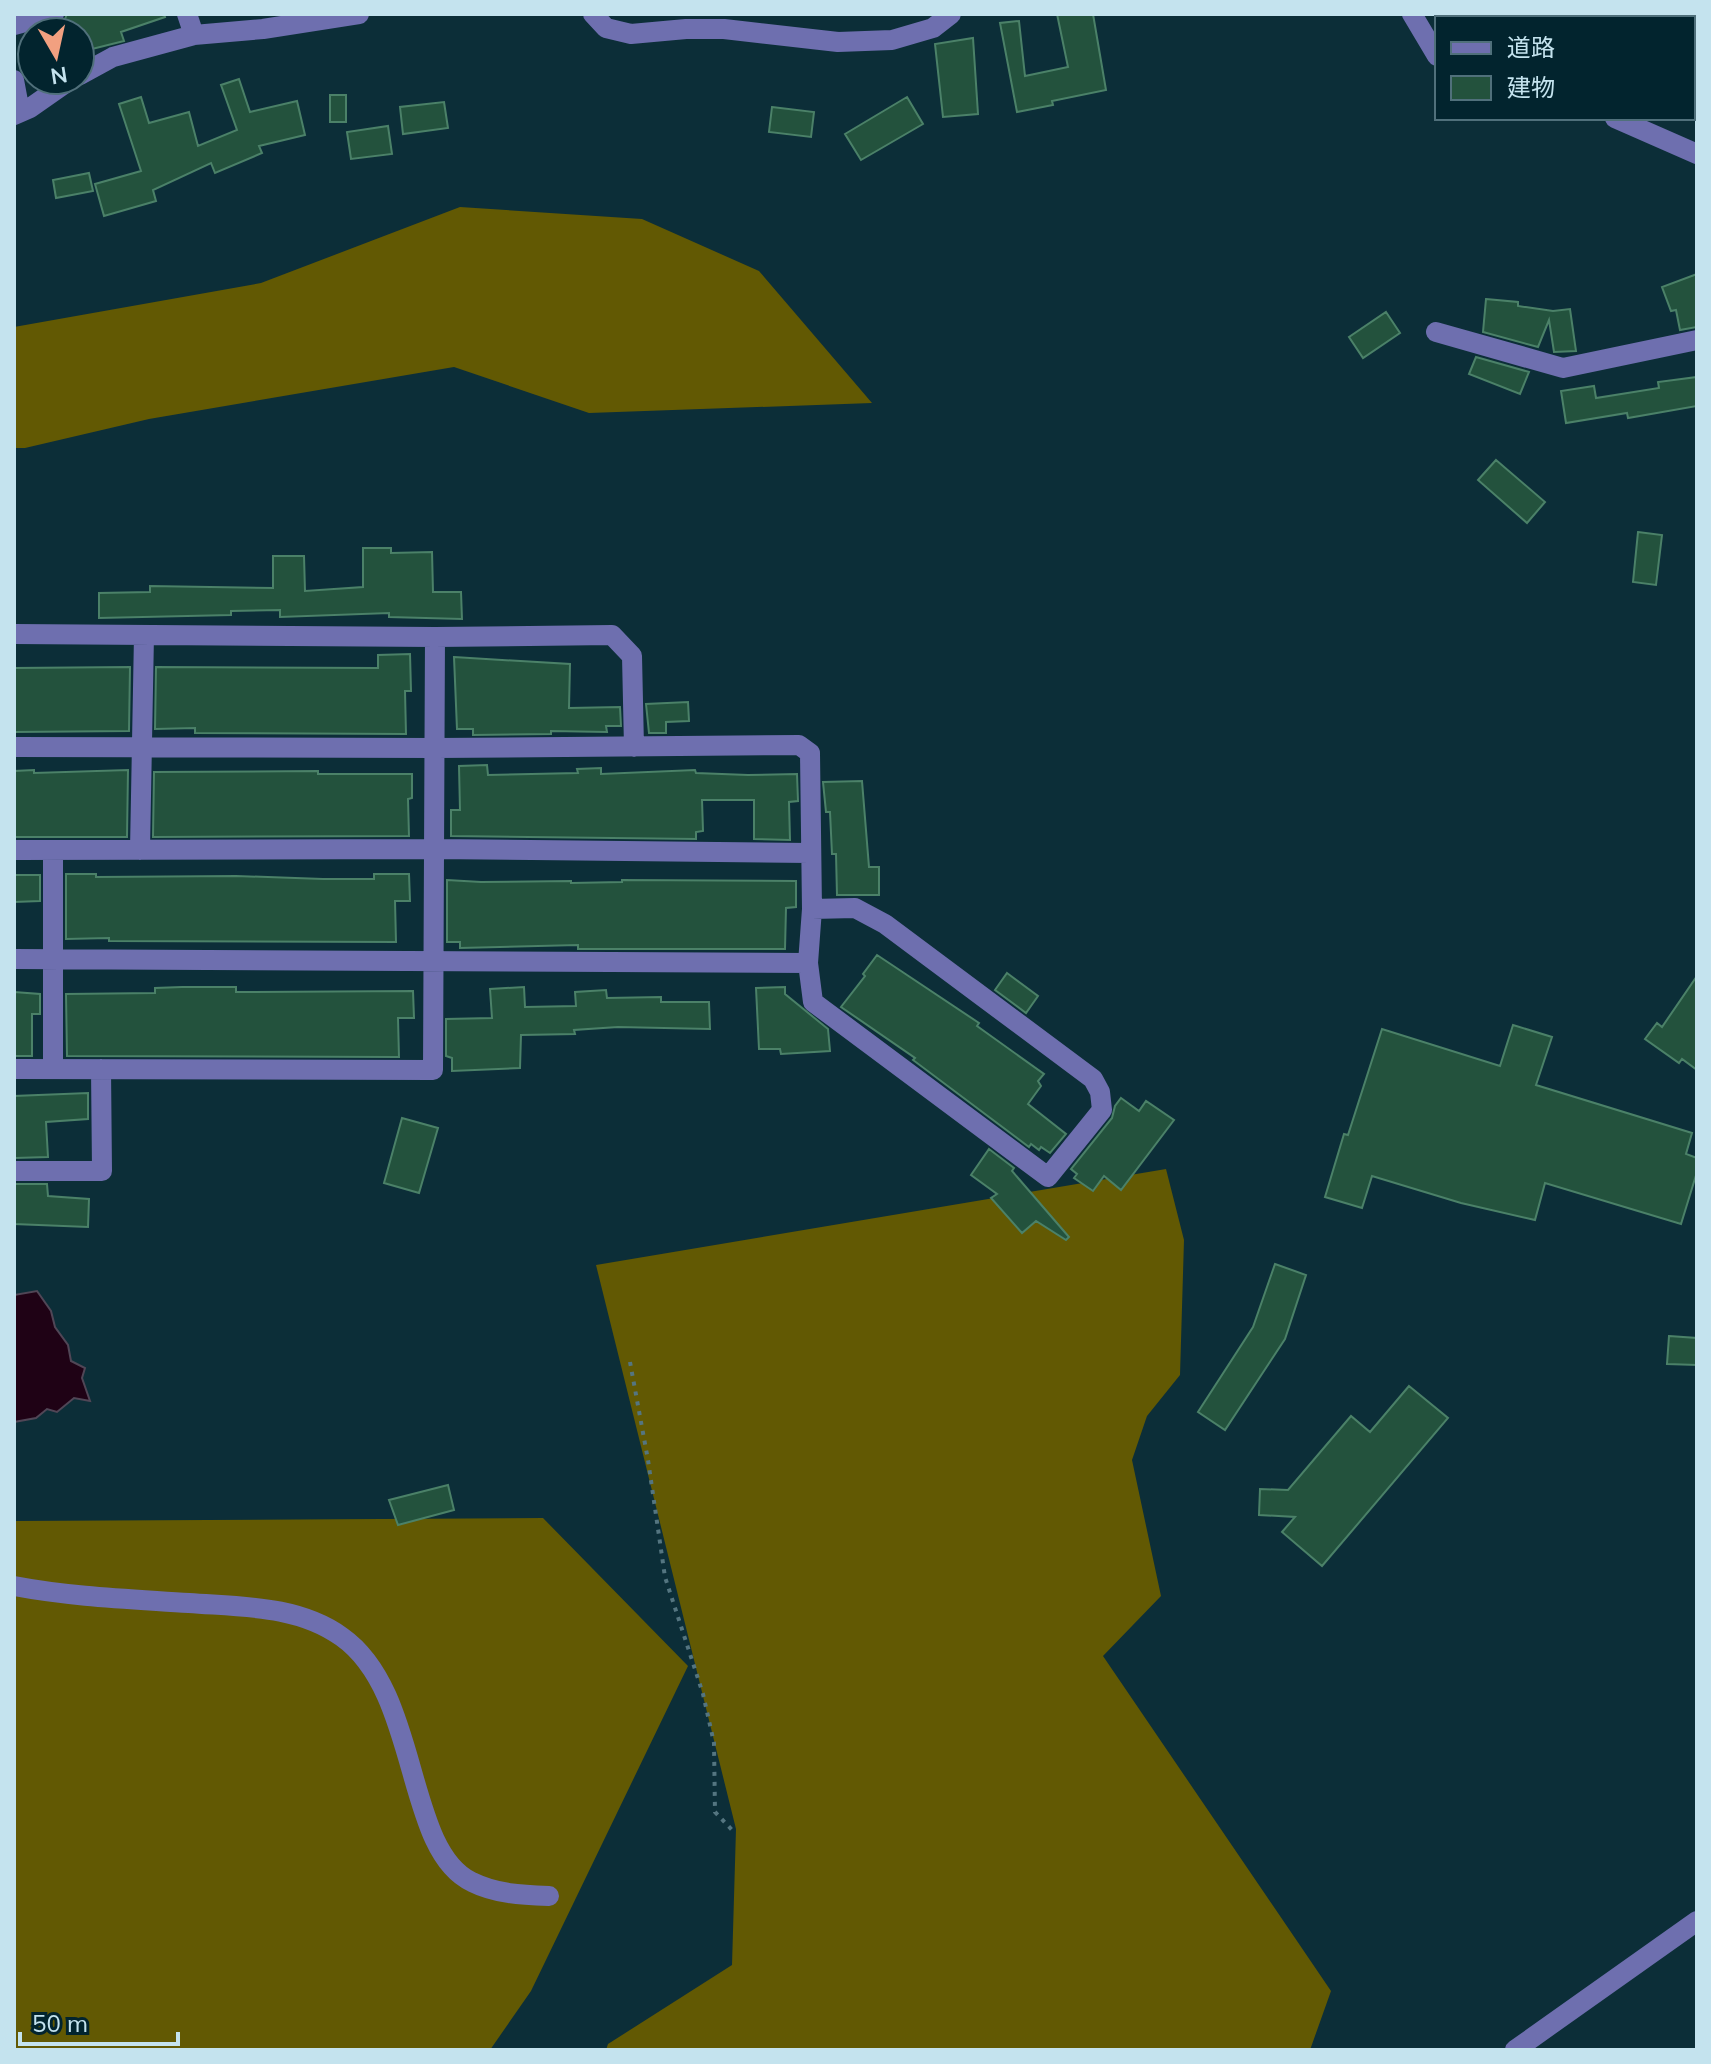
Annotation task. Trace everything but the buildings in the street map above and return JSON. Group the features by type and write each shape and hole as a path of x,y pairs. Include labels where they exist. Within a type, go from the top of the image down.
{"street":[{"path":"14,25 54,14"},
{"path":"187,14 194,35"},
{"path":"96,66 113,57 194,35 263,29 359,14"},
{"path":"593,14 606,28 631,34 724,29 838,42 892,40 933,28 951,14"},
{"path":"1412,14 1434,44"},
{"path":"14,80 17,113 44,96"},
{"path":"1620,120 1697,154"},
{"path":"1436,332 1563,368 1697,340"},
{"path":"14,634 612,635 632,656 634,747"},
{"path":"140,850 144,635"},
{"path":"14,1069 433,1070 435,637"},
{"path":"14,747 799,745 810,753 812,909 808,963 813,1002 1048,1177 1102,1110 1100,1092 1093,1079 885,924 855,908 812,909"},
{"path":"14,850 434,849 809,853"},
{"path":"53,851 53,1069"},
{"path":"14,959 808,963"},
{"path":"14,1171 102,1171 101,1069"},
{"path":"14,1586 50,1593 266,1609 303,1617 342,1637 376,1671 397,1716 431,1835 451,1868 471,1882 509,1894 549,1896"},
{"path":"1515,2050 1697,1921"}],"path":[{"path":"630,1362 665,1577 703,1694 714,1743 715,1812 733,1831"}],"shaded area":[{"path":"460,207 642,219 759,271 872,403 589,413 454,367 149,419 14,448 14,327 261,283"},
{"path":"1166,1169 1184,1240 1180,1375 1147,1416 1132,1460 1161,1596 1103,1656 1331,1991 1310,2050 606,2050 608,2044 732,1965 736,1829 596,1265"},
{"path":"37,1291 68,1345 71,1361 85,1368 82,1378 90,1401 74,1398 57,1412 47,1409 36,1418 14,1422 14,1295"},
{"path":"543,1518 688,1666 531,1991 490,2050 14,2050 14,1521"}]}
